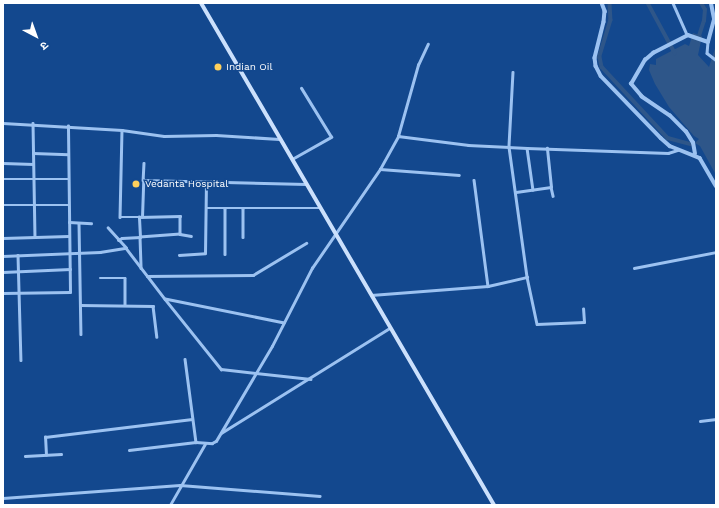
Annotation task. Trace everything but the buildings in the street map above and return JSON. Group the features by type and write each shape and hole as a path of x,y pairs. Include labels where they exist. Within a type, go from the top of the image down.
{"main road":[{"path":"201,3 291,160 494,505"}],"street":[{"path":"602,3 605,11 597,47 596,66 601,76 661,138 679,149 695,154 704,164 716,186"},
{"path":"673,3 690,36"},
{"path":"711,3 714,19 708,42 707,53 712,59 716,60"},
{"path":"695,154 693,143 686,132 670,116 633,89 632,80 648,56 682,38 690,36 708,42"},
{"path":"129,450 196,442 205,444 216,441 284,323 312,268 334,233 380,169 398,136 418,65 428,44"},
{"path":"513,72 510,147 527,276 537,324 584,322 583,309"},
{"path":"291,160 330,137 301,88"},
{"path":"3,123 33,123 122,130 164,136 216,135 279,139"},
{"path":"33,123 33,206 35,237"},
{"path":"3,293 70,292 68,236 68,126"},
{"path":"122,130 120,217 180,216 180,234"},
{"path":"398,136 527,148 668,153 679,149"},
{"path":"527,148 533,190"},
{"path":"547,148 553,196"},
{"path":"34,153 68,154"},
{"path":"3,163 33,164"},
{"path":"141,268 140,237 144,163"},
{"path":"380,169 459,175"},
{"path":"3,179 68,179"},
{"path":"143,180 206,183 306,184"},
{"path":"474,180 488,286"},
{"path":"179,255 205,253 206,183"},
{"path":"516,192 551,188"},
{"path":"3,206 68,205"},
{"path":"206,208 320,208"},
{"path":"242,208 243,237"},
{"path":"225,209 225,254"},
{"path":"69,222 91,223"},
{"path":"79,223 81,334"},
{"path":"108,228 126,248 221,369 310,379"},
{"path":"118,240 122,238 180,234 191,236"},
{"path":"3,238 68,236"},
{"path":"147,276 253,275 306,243"},
{"path":"3,256 80,253 126,248"},
{"path":"634,268 716,252"},
{"path":"18,255 21,360"},
{"path":"3,272 70,269"},
{"path":"371,295 488,286 527,276"},
{"path":"100,278 125,278 125,305"},
{"path":"165,299 284,323"},
{"path":"80,304 153,306 157,337"},
{"path":"220,434 390,328"},
{"path":"185,359 196,442"},
{"path":"46,455 45,437 192,419"},
{"path":"700,421 716,419"},
{"path":"170,505 205,444"},
{"path":"25,456 60,454"},
{"path":"3,498 182,485 320,496"}],"water":[{"path":"693,33 702,36 698,55 709,67 716,45 716,175 700,146 695,143 699,139 694,136 669,107 655,84 649,70 650,64 656,65 656,59 685,44 689,46"}],"waterway":[{"path":"610,3 611,20 600,57 602,67 668,138 690,144"},
{"path":"648,3 675,53"},
{"path":"698,39 704,21 705,10 701,3"}],"place":[{"name":"Indian Oil","path":"218,67"},
{"name":"Vedanta Hospital","path":"136,184"}]}
